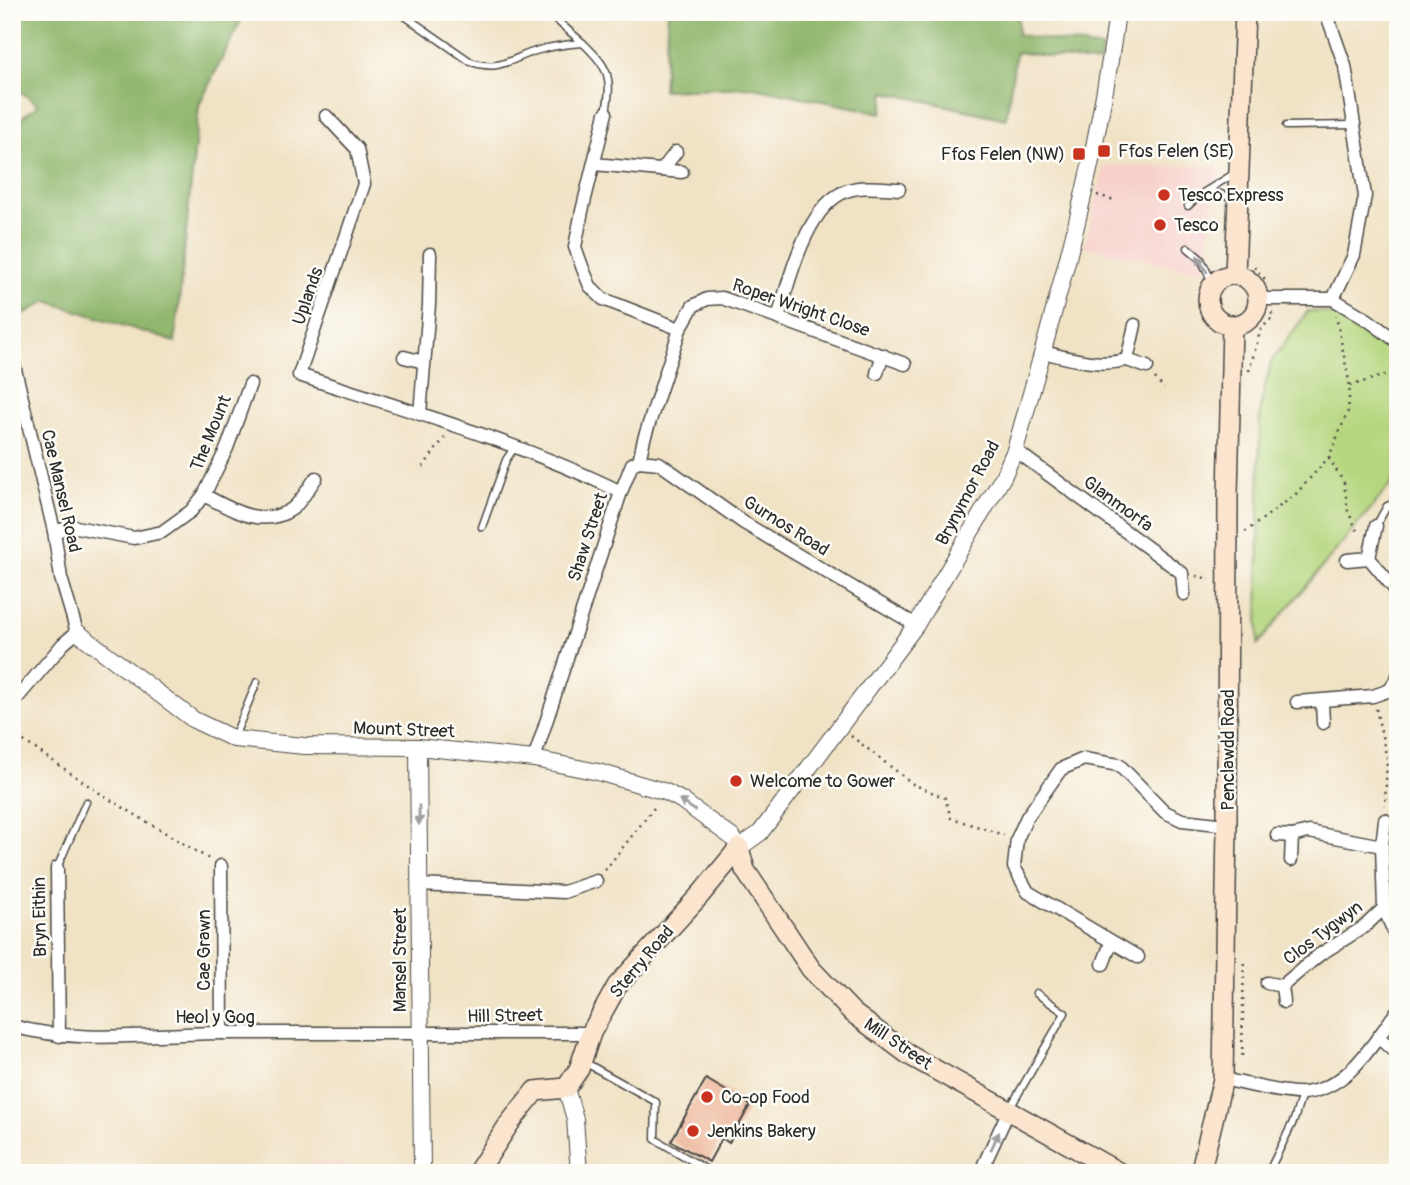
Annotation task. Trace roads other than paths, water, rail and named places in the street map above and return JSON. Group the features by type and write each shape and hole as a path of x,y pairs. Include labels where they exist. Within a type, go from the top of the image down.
{"main road":[{"path":"1235,275 1245,12"},
{"path":"1235,275 1248,280 1262,299 1253,314 1240,324 1232,325 1218,320 1209,307 1213,284 1219,279 1235,275"},
{"name":"Penclawdd Road","path":"1200,1173 1231,1081 1227,583 1232,325"},
{"name":"Sterry Road","path":"566,1088 579,1069 591,1033 617,986 739,848"},
{"name":"Mill Street","path":"739,848 745,870 811,969 853,1013 909,1055 1120,1173"},
{"path":"477,1173 509,1124 535,1091 566,1088"}],"street":[{"name":"Brynymor Road","path":"739,848 760,833 916,625 1003,477 1015,450 1043,352 1094,153 1110,68 1117,12"},
{"path":"1325,12 1345,66 1365,196 1354,255 1333,299"},
{"path":"606,113 575,247 590,286 603,299 680,329"},
{"name":"Uplands","path":"326,116 357,149 364,184 299,375 453,425 582,473 621,492"},
{"path":"662,170 676,152"},
{"path":"594,164 682,172"},
{"path":"778,318 795,260 816,217 840,194 871,187 899,189"},
{"path":"420,414 429,304 430,254"},
{"name":"Roper Wright Close","path":"680,329 693,306 707,299 722,298 905,364"},
{"path":"1262,299 1333,299 1398,342"},
{"path":"1127,360 1135,326"},
{"name":"Shaw Street","path":"534,759 621,492 632,464 639,461 680,329"},
{"path":"1043,352 1085,362 1112,364 1127,360 1147,367"},
{"name":"Roper Wright Close","path":"877,373 883,355"},
{"name":"Cae Mansel Road","path":"12,357 54,531 61,578 77,632"},
{"path":"404,357 424,362"},
{"name":"The Mount","path":"54,531 84,527 134,538 162,532 191,511 204,495 227,448 250,384"},
{"name":"Glanmorfa","path":"1015,450 1182,573 1184,594"},
{"name":"Gurnos Road","path":"639,461 659,463 744,523 916,625"},
{"name":"The Mount","path":"204,495 235,512 265,519 293,508 316,478"},
{"path":"1369,558 1376,526"},
{"path":"1347,560 1369,558"},
{"path":"1369,558 1398,593"},
{"path":"12,704 63,644 77,632"},
{"name":"Mount Street","path":"77,632 194,720 234,739 304,746 418,747 534,759 598,772 666,792 681,800 733,838 739,848"},
{"path":"1297,702 1373,696 1390,690 1398,676"},
{"path":"1322,701 1323,723"},
{"name":"Mansel Street","path":"418,747 422,1173"},
{"path":"1138,957 1028,892 1014,867 1017,839 1027,817 1061,769 1084,759 1119,765 1165,812 1182,820 1227,825"},
{"name":"Clos Tygwyn","path":"1385,820 1382,846 1384,908 1398,942"},
{"path":"1277,835 1292,836 1309,832 1382,846"},
{"path":"1291,860 1292,836"},
{"name":"Cae Grawn","path":"221,866 222,1033"},
{"name":"Bryn Eithin","path":"57,868 59,1036"},
{"path":"419,885 564,892 596,881"},
{"name":"Clos Tygwyn","path":"1282,986 1319,955 1364,927 1384,908"},
{"path":"1103,964 1111,943"},
{"name":"Clos Tygwyn","path":"1267,983 1282,986"},
{"name":"Clos Tygwyn","path":"1282,986 1284,1002"},
{"path":"1231,1081 1302,1094 1333,1086 1351,1070 1398,1010"},
{"name":"Heol y Gog","path":"12,1026 59,1036 222,1033 419,1035"},
{"name":"Hill Street","path":"419,1035 591,1033"},
{"path":"1378,1037 1398,1055"},
{"path":"566,1088 575,1119 579,1173"},
{"path":"980,1173 1009,1110"}],"lane":[{"path":"399,12 471,62 483,66 494,67 538,50 583,43"},
{"path":"547,12 602,61 608,72 610,86 606,113"},
{"path":"1286,126 1354,125"},
{"path":"1188,206 1238,172"},
{"path":"1208,190 1237,200"},
{"path":"1188,248 1201,259 1213,284"},
{"path":"482,527 506,460 514,448"},
{"path":"1376,526 1387,506 1398,502"},
{"path":"234,739 257,682"},
{"name":"Bryn Eithin","path":"57,868 86,802"},
{"path":"1009,1110 1065,1013 1036,993"},
{"path":"582,1059 656,1102 655,1139 712,1173"},
{"path":"1271,1167 1294,1120 1302,1094"}],"place":[{"name":"Ffos Felen (SE)","path":"1104,151"},
{"name":"Ffos Felen (NW)","path":"1079,154"},
{"name":"Tesco Express","path":"1164,195"},
{"name":"Tesco","path":"1160,225"},
{"name":"Welcome to Gower","path":"736,781"},
{"name":"Co-op Food","path":"707,1097"},
{"name":"Jenkins Bakery","path":"693,1131"}]}
